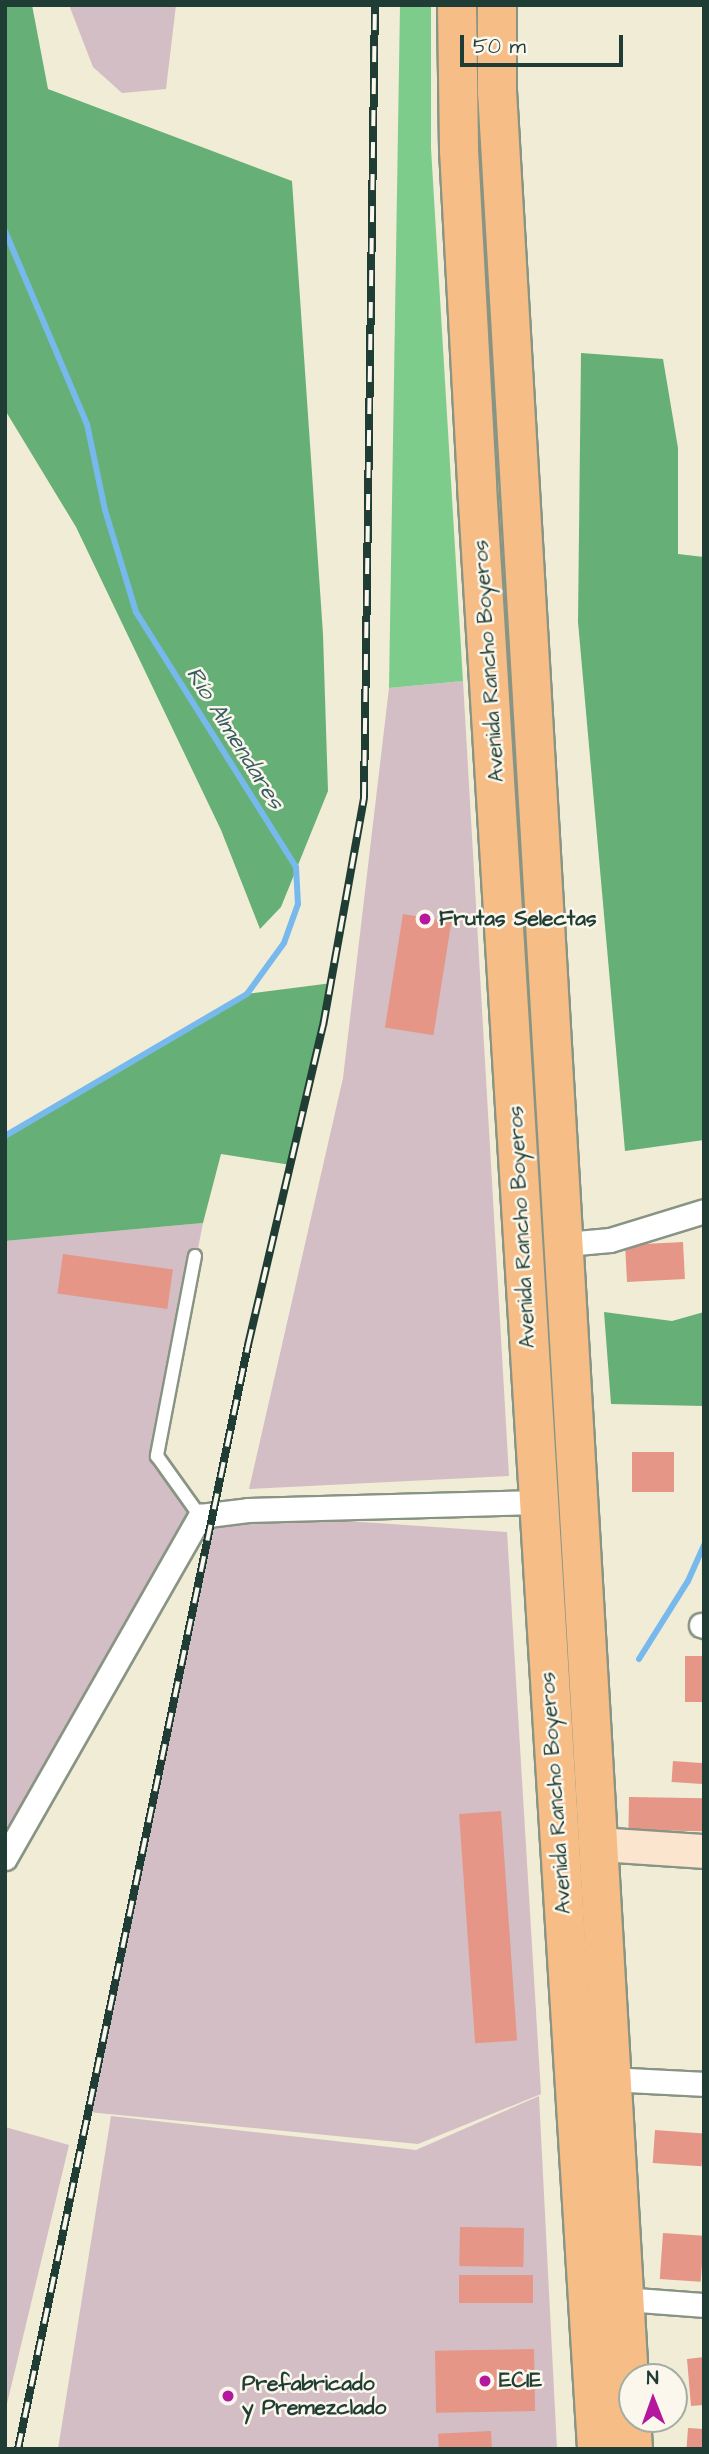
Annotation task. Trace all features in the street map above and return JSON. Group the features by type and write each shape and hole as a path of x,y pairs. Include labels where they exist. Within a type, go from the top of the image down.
{"highway":[{"name":"Avenida Rancho Boyeros","path":"457,5 458,150 537,1502 597,2449"},
{"name":"Avenida Rancho Boyeros","path":"497,5 497,91 566,1244 610,2079 633,2449"}],"street":[{"path":"566,1244 610,1240 704,1211"},
{"path":"5,1858 200,1516 248,1510 537,1502"},
{"path":"598,1844 704,1851"},
{"path":"610,2079 704,2084"},
{"path":"624,2299 704,2305"}],"lane":[{"path":"195,1256 157,1456 200,1516"}],"shaded area":[{"path":"69,5 176,5 166,89 122,93 93,67"},
{"path":"463,681 509,1476 249,1489 343,1078 389,688"},
{"path":"203,1223 157,1456 200,1516 5,1858 5,1241"},
{"path":"216,1512 507,1532 541,2094 418,2144 88,2112"},
{"path":"539,2096 557,2449 58,2449 111,2116 416,2150"},
{"path":"5,2127 69,2145 5,2412"}],"green space":[{"path":"5,5 32,5 48,89 292,181 323,634 328,791 281,907 260,929 221,830 76,527 5,410"},
{"path":"400,5 431,5 431,148 463,681 389,688"},
{"path":"581,353 663,359 678,448 678,554 704,557 704,1140 625,1151 578,622"},
{"path":"332,983 291,1165 221,1154 203,1223 5,1241 5,1136 247,994"},
{"path":"604,1312 672,1321 704,1312 704,1406 611,1404"}],"building":[{"path":"403,914 451,922 433,1035 385,1028"},
{"path":"683,1242 685,1279 627,1282 625,1245"},
{"path":"63,1254 173,1269 167,1309 57,1294"},
{"path":"632,1452 674,1452 674,1492 632,1492"},
{"path":"685,1656 704,1656 704,1702 685,1702"},
{"path":"673,1761 704,1763 702,1784 672,1782"},
{"path":"629,1797 704,1798 703,1831 628,1830"},
{"path":"501,1811 517,2040 475,2043 459,1814"},
{"path":"655,2130 704,2133 702,2166 653,2163"},
{"path":"460,2227 524,2228 523,2267 459,2266"},
{"path":"663,2233 704,2236 701,2282 660,2279"},
{"path":"459,2275 533,2275 533,2303 459,2303"},
{"name":"ECIE","path":"534,2349 535,2411 436,2413 435,2351"},
{"path":"704,2357 704,2405 691,2406 687,2359"},
{"path":"688,2428 704,2429 703,2449 687,2449"},
{"path":"491,2431 492,2449 439,2449 438,2434"}],"waterway":[{"name":"Río Almendares","path":"5,231 87,424 105,510 136,612 296,867 298,904 284,943 247,994 5,1136"},
{"path":"639,1659 688,1581 704,1545"}],"railway":[{"path":"18,2449 248,1345 323,1026 364,798 375,5"}],"place":[{"name":"Frutas Selectas","path":"425,919"},
{"name":"ECIE","path":"485,2381"},
{"name":"Prefabricado y Premezclado","path":"228,2396"}]}
